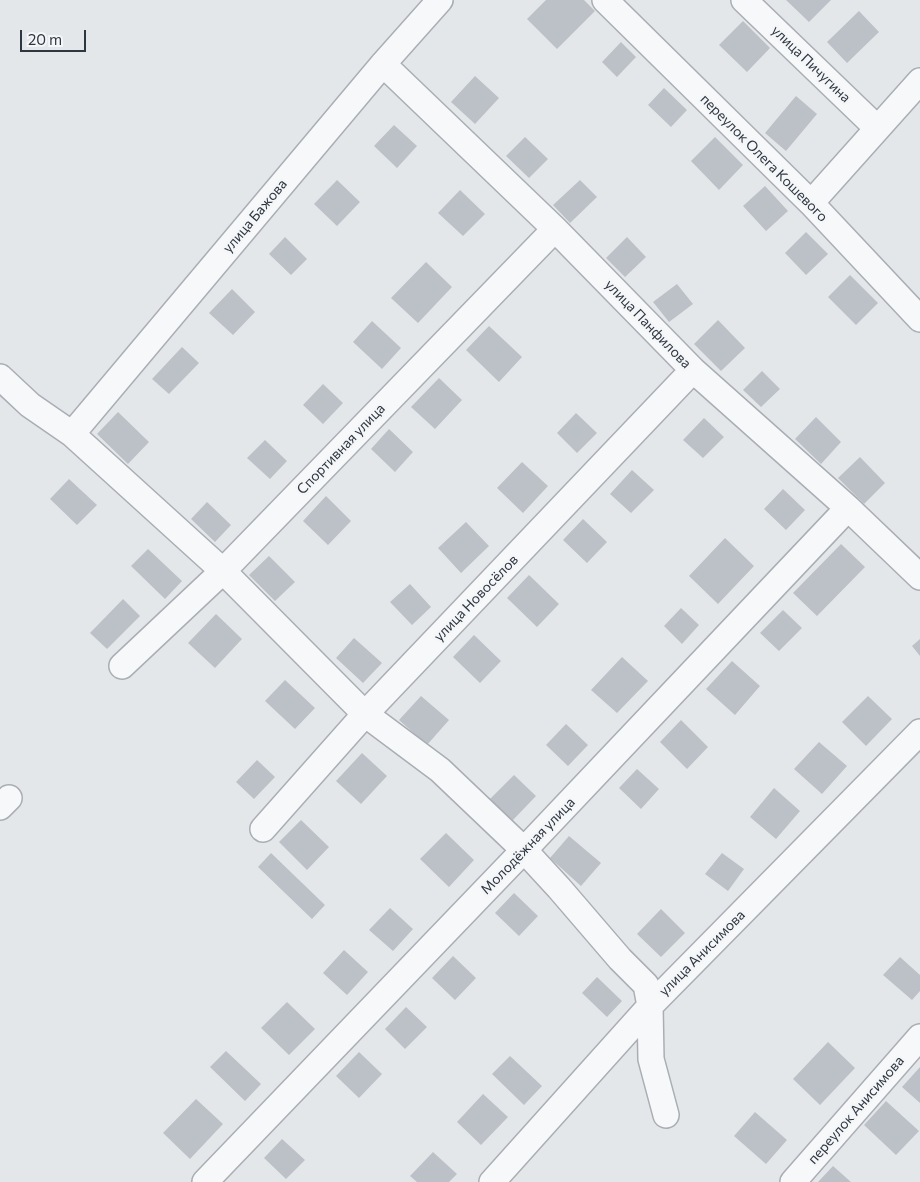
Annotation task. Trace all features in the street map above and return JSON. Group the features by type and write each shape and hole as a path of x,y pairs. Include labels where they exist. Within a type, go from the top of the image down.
{"street":[{"name":"улица Бажова","path":"72,434 383,64 440,0"},
{"name":"переулок Олега Кошевого","path":"605,0 811,202 920,318"},
{"name":"улица Пичугина","path":"744,0 877,128"},
{"name":"улица Панфилова","path":"383,64 555,229 693,370 848,508 920,577"},
{"path":"811,202 920,81"},
{"name":"Спортивная улица","path":"122,666 223,571 555,229"},
{"name":"улица Новосёлов","path":"263,829 366,714 693,370"},
{"path":"0,377 30,405 72,434 223,571 366,714 440,770 524,850 559,888 620,959 646,985 650,1006 651,1059 666,1115"},
{"name":"Молодёжная улица","path":"206,1182 848,508"},
{"name":"улица Анисимова","path":"492,1182 650,1006 920,732"},
{"name":"переулок Анисимова","path":"793,1182 920,1037"}],"building":[{"path":"546,0 584,0 595,11 557,49 527,19"},
{"path":"786,0 831,0 809,22"},
{"path":"859,11 879,32 847,63 827,42"},
{"path":"743,21 770,48 747,72 719,45"},
{"path":"621,42 636,57 617,77 602,62"},
{"path":"475,76 499,98 475,124 451,102"},
{"path":"664,88 687,110 671,127 648,105"},
{"path":"796,96 817,114 786,151 765,133"},
{"path":"394,125 417,146 397,168 374,146"},
{"path":"525,137 548,159 529,178 506,156"},
{"path":"715,137 743,165 719,190 691,161"},
{"path":"337,180 360,202 337,226 314,204"},
{"path":"580,180 597,197 570,223 553,205"},
{"path":"765,186 788,211 766,231 743,206"},
{"path":"460,190 485,214 463,236 438,213"},
{"path":"806,232 828,254 806,275 785,253"},
{"path":"285,237 307,259 291,275 269,254"},
{"path":"627,237 646,257 625,277 606,258"},
{"path":"426,262 452,287 418,323 391,298"},
{"path":"850,275 878,303 856,325 828,297"},
{"path":"677,284 693,304 669,322 653,302"},
{"path":"232,289 255,312 233,335 209,313"},
{"path":"718,320 745,348 721,371 694,344"},
{"path":"372,321 401,348 382,369 353,342"},
{"path":"489,326 522,357 499,382 466,350"},
{"path":"182,347 199,363 169,394 152,379"},
{"path":"762,371 780,389 761,407 743,390"},
{"path":"439,378 462,400 435,429 411,407"},
{"path":"323,384 343,403 323,424 303,405"},
{"path":"118,412 149,442 128,464 97,434"},
{"path":"576,413 597,433 577,453 557,433"},
{"path":"816,417 841,442 821,464 795,439"},
{"path":"704,418 724,437 703,458 683,440"},
{"path":"389,429 413,452 395,472 371,449"},
{"path":"265,440 287,461 270,479 247,458"},
{"path":"860,457 885,483 864,504 838,478"},
{"path":"522,462 548,486 523,513 497,488"},
{"path":"632,470 654,490 631,513 610,494"},
{"path":"69,479 97,505 77,525 50,499"},
{"path":"783,489 805,510 786,530 764,509"},
{"path":"326,496 351,521 328,545 303,521"},
{"path":"207,502 231,525 215,542 191,519"},
{"path":"583,519 607,542 587,563 563,540"},
{"path":"466,522 489,546 461,573 438,548"},
{"path":"725,538 754,566 718,604 689,576"},
{"path":"841,544 865,567 817,616 793,593"},
{"path":"148,549 182,581 165,599 131,566"},
{"path":"269,556 295,582 275,601 249,575"},
{"path":"529,575 559,604 537,627 507,598"},
{"path":"410,584 431,607 412,625 390,602"},
{"path":"123,599 140,616 107,649 90,633"},
{"path":"681,608 699,625 682,644 664,626"},
{"path":"783,610 802,628 779,651 760,633"},
{"path":"216,614 242,639 215,668 188,643"},
{"path":"474,635 501,661 480,683 453,657"},
{"path":"354,638 382,663 363,683 336,658"},
{"path":"920,639 920,656 912,646"},
{"path":"622,657 648,681 617,713 591,690"},
{"path":"732,661 760,686 735,715 706,689"},
{"path":"285,680 315,708 295,729 265,701"},
{"path":"421,696 449,720 427,745 399,720"},
{"path":"868,696 892,719 866,746 842,722"},
{"path":"681,720 708,747 687,769 660,742"},
{"path":"566,724 588,745 568,766 546,745"},
{"path":"819,742 847,766 822,794 794,769"},
{"path":"362,753 387,776 361,804 336,781"},
{"path":"257,760 275,777 254,799 236,782"},
{"path":"637,769 659,789 641,809 619,788"},
{"path":"514,775 536,796 512,821 490,799"},
{"path":"774,788 800,811 776,839 750,817"},
{"path":"301,820 329,847 307,870 279,842"},
{"path":"446,833 474,860 449,887 420,859"},
{"path":"569,836 601,863 581,886 550,858"},
{"path":"271,853 325,905 312,919 258,867"},
{"path":"722,853 744,869 728,891 705,874"},
{"path":"514,893 538,916 519,936 495,913"},
{"path":"390,908 413,929 393,951 369,930"},
{"path":"661,909 685,933 661,957 637,934"},
{"path":"344,950 368,972 347,995 323,973"},
{"path":"453,956 476,978 455,1000 432,978"},
{"path":"900,957 920,975 920,991 912,1000 883,975"},
{"path":"597,977 622,1001 607,1017 582,993"},
{"path":"287,1002 315,1029 289,1055 261,1028"},
{"path":"406,1007 427,1027 405,1049 385,1029"},
{"path":"828,1042 855,1068 820,1105 793,1079"},
{"path":"226,1051 261,1084 245,1101 210,1067"},
{"path":"359,1052 382,1074 359,1098 336,1076"},
{"path":"510,1056 542,1086 524,1105 492,1074"},
{"path":"920,1067 920,1103 902,1087"},
{"path":"483,1094 508,1117 481,1145 457,1122"},
{"path":"196,1099 223,1124 190,1159 163,1133"},
{"path":"886,1101 919,1131 896,1155 864,1125"},
{"path":"755,1112 787,1140 766,1164 734,1136"},
{"path":"282,1139 305,1160 286,1179 264,1158"},
{"path":"433,1152 457,1174 449,1182 417,1182 410,1176"},
{"path":"833,1166 851,1182 818,1182"}]}
